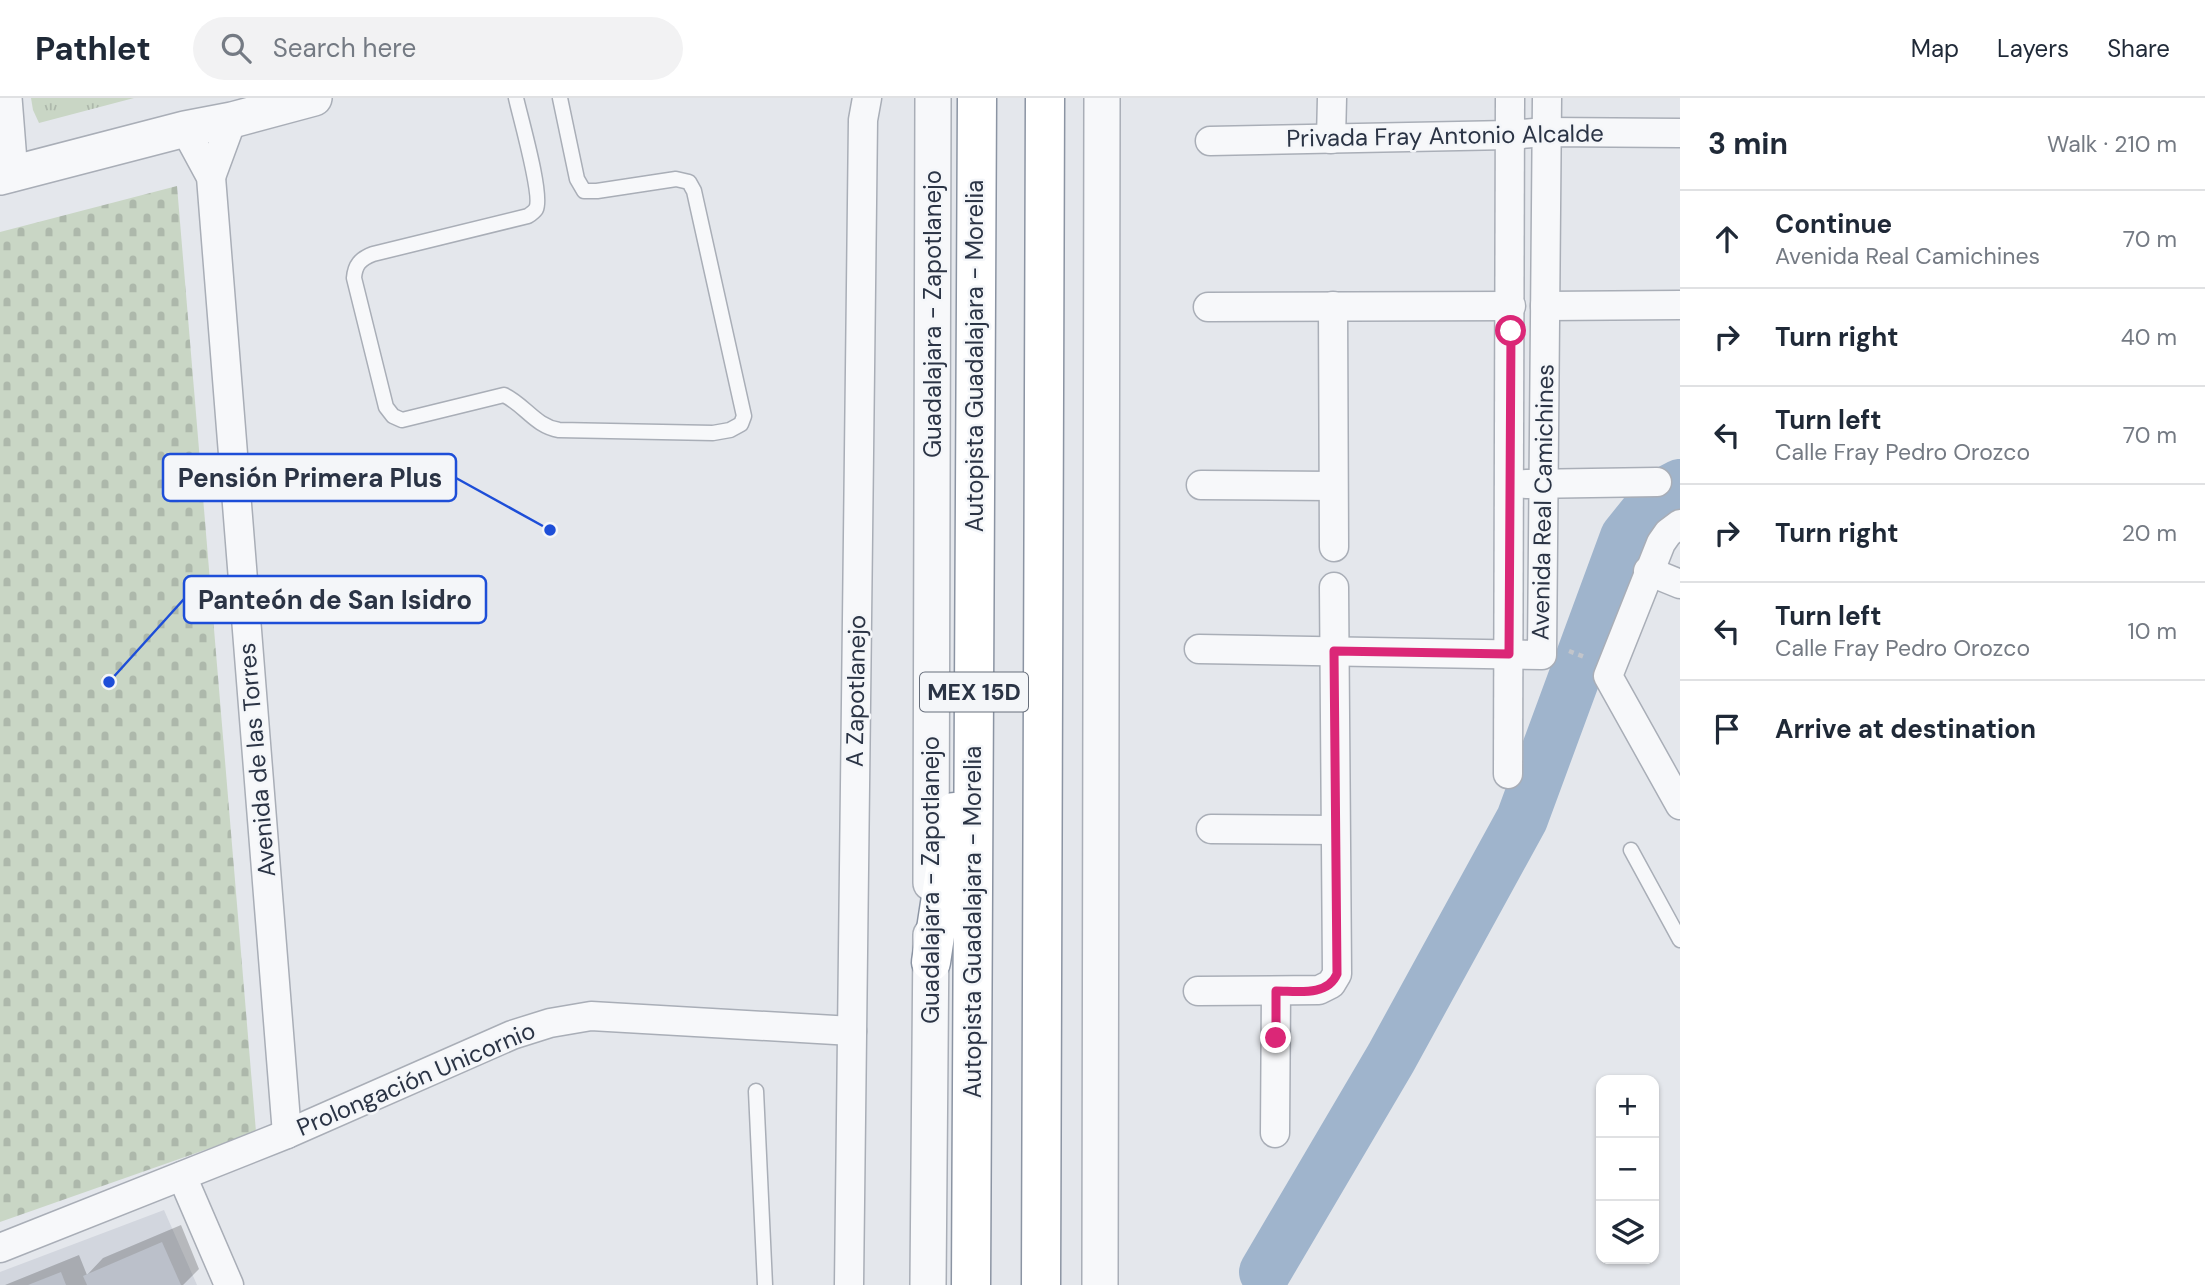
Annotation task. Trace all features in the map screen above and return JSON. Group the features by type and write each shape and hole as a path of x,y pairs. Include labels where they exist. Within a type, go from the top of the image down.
{"highway":[{"name":"Autopista Guadalajara - Morelia","path":"971,1285 976,98"},
{"name":"MEX 15D","path":"1041,1285 1045,98"},
{"path":"931,962 974,682"}],"street":[{"path":"4,98 5,176 184,113 314,98"},
{"name":"A Zapotlanejo","path":"846,1285 852,1031 863,120 867,98"},
{"path":"921,98 933,132"},
{"name":"Guadalajara - Zapotlanejo","path":"928,1285 933,98"},
{"path":"1100,1285 1102,98"},
{"path":"1331,139 1332,98"},
{"name":"Avenida Real Camichines","path":"1508,774 1510,98"},
{"name":"Avenida Real Camichines","path":"1546,98 1544,484 1552,651"},
{"name":"Avenida de las Torres","path":"211,177 231,109"},
{"name":"Avenida de las Torres","path":"184,113 211,177 287,1134"},
{"name":"Privada Fray Antonio Alcalde","path":"1210,141 1546,132 1680,133"},
{"path":"1545,306 1680,305"},
{"path":"1333,306 1334,547"},
{"path":"1208,307 1511,306"},
{"path":"1510,484 1657,482"},
{"path":"1201,485 1333,486"},
{"path":"1680,524 1668,533 1661,543 1608,677 1680,805"},
{"path":"1648,571 1680,584"},
{"path":"1198,991 1319,990 1332,984 1337,974 1334,587"},
{"path":"1199,649 1509,654 1552,651"},
{"path":"1211,828 1335,830"},
{"path":"1275,1133 1276,991"},
{"name":"Prolongación Unicornio","path":"0,1248 287,1134 512,1035 550,1023 591,1016 852,1031"},
{"path":"182,1176 229,1285"}],"lane":[{"path":"516,98 537,192 537,208 533,213 373,254 357,263 354,270 386,407 393,416 402,420 414,419 504,395 538,423 559,430 713,433 730,430 741,424 744,416 694,191 689,182 676,179 584,191 577,179 560,98"},
{"path":"1631,850 1680,940"},
{"path":"756,1091 765,1285"}],"path":[{"path":"1552,651 1591,659"}],"shaded area":[{"path":"164,1210 197,1285 0,1285 0,1272"}],"green space":[{"path":"31,98 134,98 39,123"},
{"path":"177,186 256,1132 0,1222 0,232"}],"building":[{"path":"162,1242 181,1285 87,1285 83,1276"},
{"path":"61,1272 66,1285 28,1285"}],"waterway":[{"path":"1265,1272 1391,1058 1522,819 1626,537 1659,496 1680,485"}],"place":[{"name":"Pensión Primera Plus","path":"550,530"},
{"name":"Panteón de San Isidro","path":"109,682"}],"route":[{"path":"1276,1038 1276,991 1319,990 1332,984 1337,974 1334,651 1509,654 1511,331"}]}
